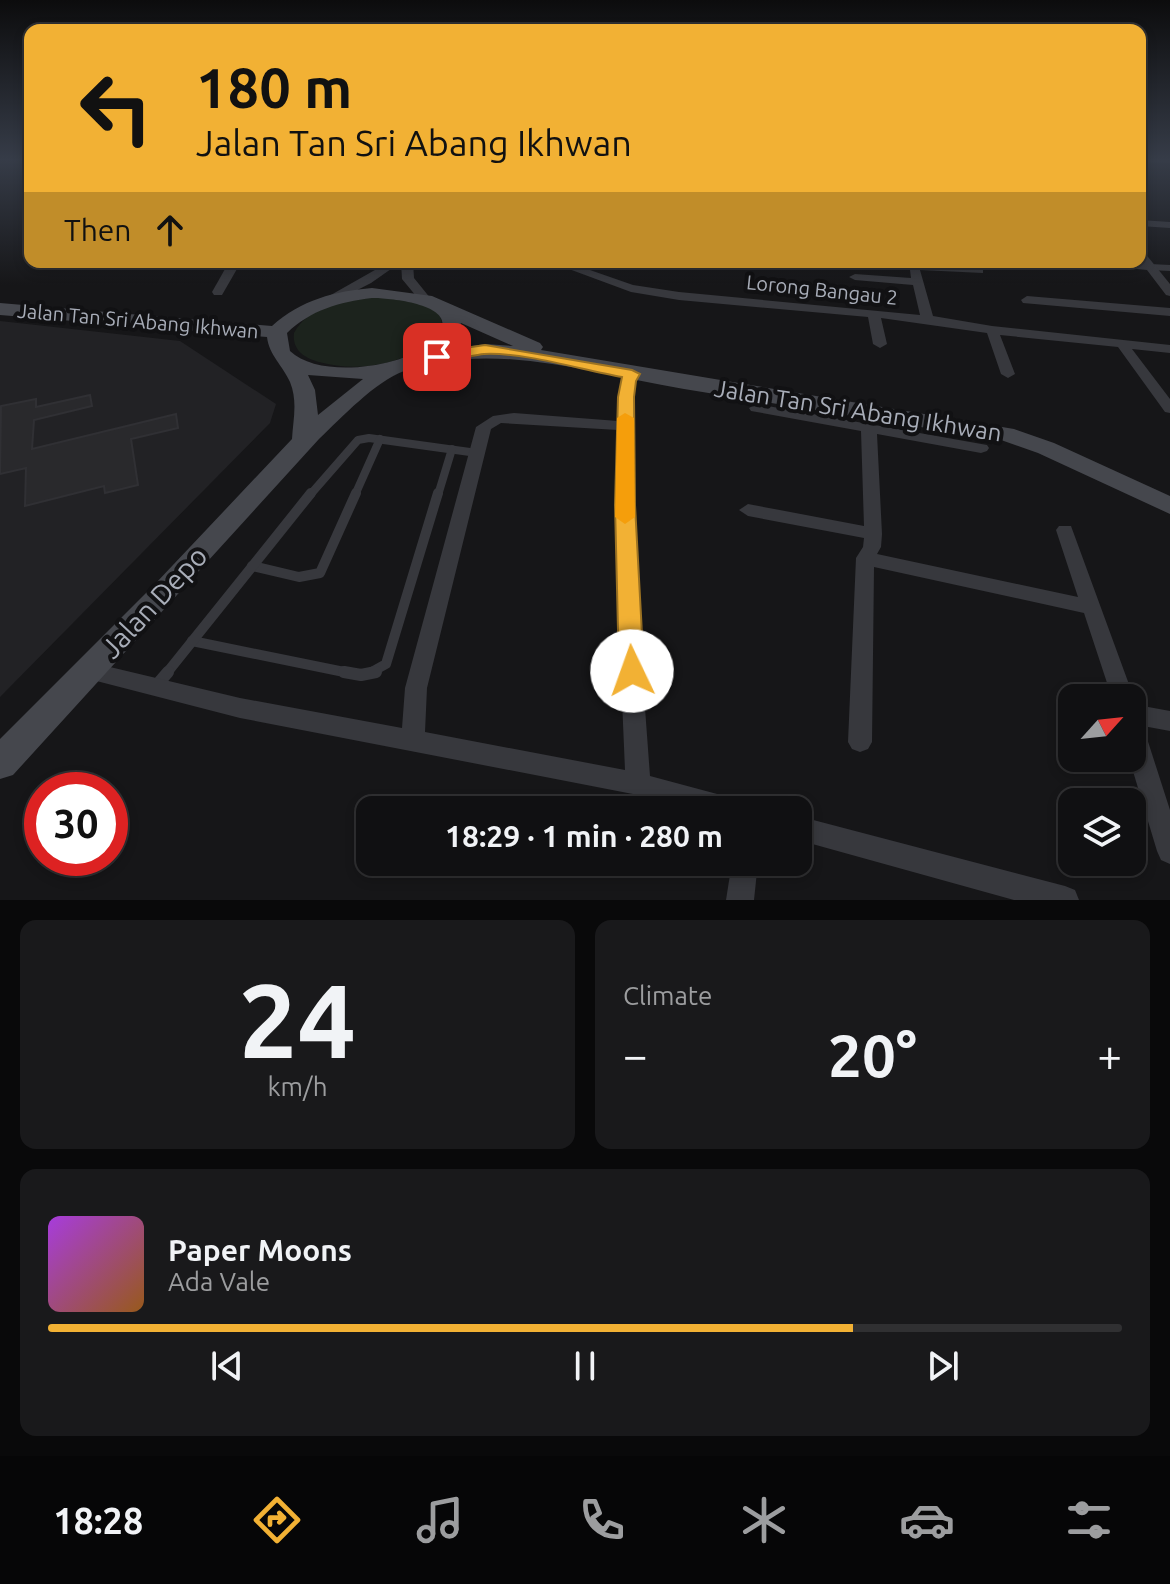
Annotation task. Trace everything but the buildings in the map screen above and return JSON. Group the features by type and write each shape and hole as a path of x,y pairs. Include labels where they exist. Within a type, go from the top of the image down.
{"street":[{"path":"1146,216 1170,218"},
{"path":"1146,223 1170,225"},
{"path":"1146,262 1170,292"},
{"path":"1146,267 1150,267"},
{"path":"218,292 232,268"},
{"path":"303,438 309,402 299,377 277,347 277,332 294,316 367,281 387,268"},
{"path":"407,268 408,279 432,303"},
{"name":"Lorong Bangau 2","path":"573,268 631,288 679,296 927,319 992,330 1170,349"},
{"path":"914,268 927,319"},
{"path":"951,268 979,271"},
{"path":"855,277 918,282"},
{"path":"323,302 372,293 405,294 432,303 537,352"},
{"path":"1027,300 1170,312"},
{"name":"Jalan Depo","path":"0,763 189,566 303,438 341,404 402,365 432,351 446,338 451,324 432,303"},
{"name":"Jalan Tan Sri Abang Ikhwan","path":"0,309 277,332"},
{"path":"874,316 880,344"},
{"path":"992,330 1008,374"},
{"path":"1122,344 1170,409"},
{"path":"290,363 336,373 485,350 537,352"},
{"name":"Jalan Tan Sri Abang Ikhwan","path":"537,352 632,374 1006,434 1046,448 1170,506"},
{"name":"Jalan Tan Sri Abang Ikhwan","path":"537,352 999,424 1040,438 1170,496"},
{"path":"632,374 628,381 625,426 625,558 638,784"},
{"path":"756,408 981,448"},
{"path":"413,740 416,688 484,427 498,419 625,426"},
{"path":"860,742 865,558 872,547 873,534 869,430"},
{"path":"748,510 873,534"},
{"path":"1065,530 1118,684"},
{"path":"865,558 1089,607"},
{"path":"89,671 314,724 638,784 681,796"},
{"path":"1146,717 1170,721"},
{"path":"1146,772 1170,851"},
{"path":"812,832 1065,900"},
{"path":"740,900 743,876"}],"lane":[{"path":"1150,267 1170,268"},
{"path":"156,687 348,448 358,440 380,439 478,453"},
{"path":"252,566 299,577 320,573 380,439"},
{"path":"192,641 361,675 376,672 386,664 452,449"}],"shaded area":[{"path":"371,297 414,301 436,311 441,325 433,340 413,353 386,363 353,367 319,362 304,356 297,349 294,333 308,317 328,307"},
{"path":"0,321 180,341 276,404 270,423 0,697"}],"slow traffic":[{"path":"625,418 625,517"}],"route":[{"path":"437,357 485,350 519,352 632,374 626,397 625,558 632,671"}]}
